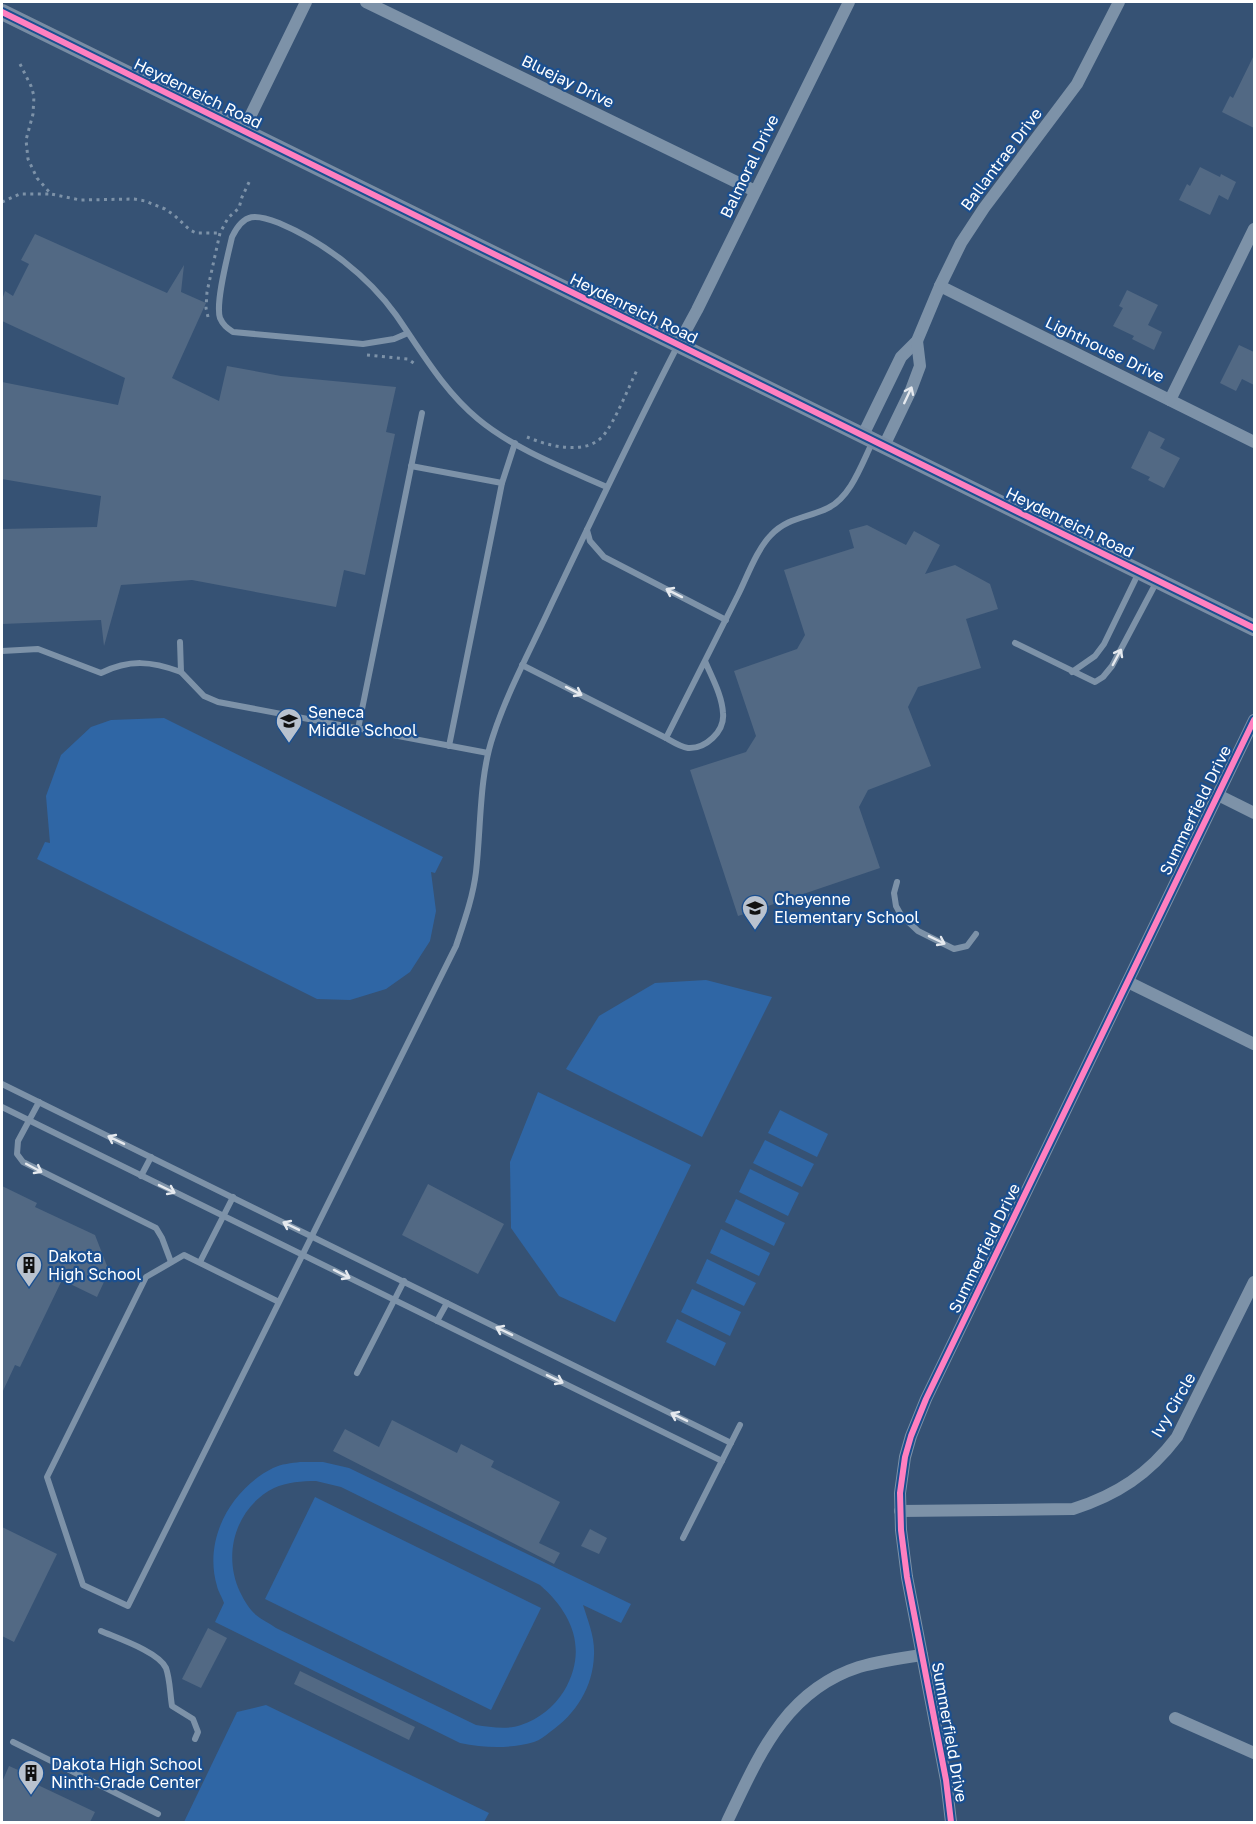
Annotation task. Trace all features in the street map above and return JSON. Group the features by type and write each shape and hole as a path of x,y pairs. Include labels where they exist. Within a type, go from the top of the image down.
{"street":[{"path":"243,131 306,2"},
{"name":"Bluejay Drive","path":"366,2 755,191"},
{"name":"Balmoral Drive","path":"678,345 849,2"},
{"name":"Ballantrae Drive","path":"873,440 901,357 917,341 961,243 1077,84 1119,2"},
{"name":"Heydenreich Road","path":"2,12 1254,628"},
{"path":"1170,400 1254,229"},
{"name":"Lighthouse Drive","path":"940,286 1254,442"},
{"name":"Ballantrae Drive","path":"873,440 911,390 920,366 917,341"},
{"name":"Summerfield Drive","path":"951,1822 946,1780 903,1553 900,1511 901,1476 905,1457 926,1399 1254,720"},
{"path":"1218,795 1254,813"},
{"path":"1128,982 1254,1044"},
{"name":"Ivy Circle","path":"900,1511 1073,1509 1097,1502 1122,1489 1163,1455 1177,1437 1251,1298 1254,1282"},
{"path":"727,1822 772,1734 801,1701 839,1675 858,1668 922,1655"},
{"path":"1175,1718 1254,1753"}],"lane":[{"path":"408,333 394,339 363,344 233,332 224,326 219,316 219,304 236,227 244,219 255,216 286,226 312,239 352,269 384,299 449,390 479,420 515,443 607,487"},
{"path":"279,1302 184,1254 146,1277 47,1477 83,1585 128,1606 456,946 471,901 476,874 488,753 503,710 586,530 678,345"},
{"path":"358,729 422,413"},
{"path":"666,738 762,547 782,526 829,508 838,501 856,476 873,440"},
{"path":"449,746 502,483 515,443"},
{"path":"411,466 502,483"},
{"path":"586,530 590,541 603,557 726,620"},
{"path":"1072,672 1095,656 1104,644 1139,571"},
{"path":"1015,643 1095,682 1103,677 1112,666 1158,580"},
{"path":"180,642 181,672"},
{"path":"2,651 38,649 101,674 116,666 131,663 163,665 181,672 204,696 218,702 488,753"},
{"path":"522,665 686,748 700,747 719,730 724,716 720,698 705,661"},
{"path":"897,882 894,893 896,906 901,915 918,931 954,949 967,946 976,934"},
{"path":"2,1084 731,1443"},
{"path":"39,1102 18,1141 17,1154 23,1162 156,1228 171,1262"},
{"path":"2,1107 722,1461"},
{"path":"141,1176 151,1157"},
{"path":"200,1263 233,1197"},
{"path":"357,1373 404,1281"},
{"path":"437,1322 447,1303"},
{"path":"683,1539 740,1425"},
{"path":"101,1631 153,1655 161,1662 166,1669 172,1706 193,1719 198,1732 195,1739"},
{"path":"13,1742 158,1814"}],"path":[{"path":"20,64 34,96 33,114 26,140 28,159 37,178 51,194"},
{"path":"210,323 206,308 207,292 220,232 228,218 239,208 251,178"},
{"path":"2,202 20,194 51,194 80,200 134,199 154,204 174,215 196,233 220,232"},
{"path":"366,355 408,359 417,367 420,363"},
{"path":"525,436 550,445 564,447 577,447 597,441 609,427 638,368"}],"shaded area":[{"path":"164,718 443,857 435,873 431,872 436,911 430,941 410,972 386,989 350,1000 317,999 37,859 45,842 50,843 46,796 61,755 91,727 111,720"},
{"path":"706,980 772,997 702,1137 566,1069 599,1016 655,983"},
{"path":"538,1092 691,1165 615,1322 559,1296 511,1228 510,1162"},
{"path":"780,1110 828,1134 817,1157 768,1133"},
{"path":"765,1140 814,1164 802,1187 753,1163"},
{"path":"750,1169 799,1193 788,1216 739,1192"},
{"path":"736,1199 785,1223 774,1246 725,1222"},
{"path":"721,1229 770,1253 759,1276 710,1253"},
{"path":"707,1259 756,1283 744,1306 696,1283"},
{"path":"692,1289 741,1312 730,1336 681,1312"},
{"path":"677,1319 726,1343 715,1366 666,1342"},
{"path":"297,1462 323,1462 349,1468 631,1604 621,1623 583,1605 591,1629 593,1667 581,1699 568,1717 534,1742 497,1747 460,1743 215,1622 224,1603 214,1568 214,1551 217,1534 224,1517 233,1502 258,1477 276,1467","holes":["316,1481 341,1487 540,1585 551,1596 568,1620 576,1647 571,1676 564,1691 551,1707 540,1716 516,1727 498,1728 476,1725 276,1628 253,1613 240,1592 232,1562 236,1533 250,1507 261,1496 289,1483"]},
{"path":"315,1497 541,1608 491,1710 265,1599"},
{"path":"266,1705 489,1813 484,1822 184,1822 237,1712"}],"building":[{"path":"1254,55 1254,128 1222,112 1230,96 1233,98"},
{"path":"1200,167 1236,182 1228,200 1219,195 1210,215 1179,200 1187,184 1190,186"},
{"path":"35,234 167,293 184,265 181,292 206,303 172,378 219,401 227,366 281,376 396,387 386,432 395,434 365,575 344,570 336,607 192,580 121,585 104,646 101,620 2,624 2,529 97,527 101,496 2,479 2,382 118,405 125,378 2,321 2,300 5,291 13,296 29,264 21,260"},
{"path":"1127,290 1158,305 1148,325 1162,332 1154,350 1132,339 1134,336 1113,326 1123,308 1119,306"},
{"path":"1239,345 1254,352 1254,385 1242,379 1236,391 1220,383"},
{"path":"1149,431 1165,439 1160,448 1180,458 1164,488 1148,480 1150,477 1131,468"},
{"name":"Cheyenne Elementary School","path":"867,525 906,545 914,531 940,545 925,574 955,565 990,584 998,609 966,619 981,668 918,687 908,707 931,766 868,790 859,807 880,868 738,916 690,770 746,752 756,736 734,671 797,649 805,635 784,570 854,548 849,530"},
{"path":"428,1184 504,1224 478,1274 402,1235"},
{"name":"Dakota High School","path":"2,1186 37,1203 35,1207 95,1235 109,1271 97,1297 62,1280 20,1367 15,1365 2,1393"},
{"path":"392,1420 457,1453 461,1444 494,1461 491,1467 560,1502 539,1543 560,1553 554,1564 333,1451 345,1429 379,1447"},
{"path":"2,1527 57,1554 14,1642 2,1636"},
{"path":"590,1529 607,1538 599,1554 581,1546"},
{"path":"208,1628 227,1638 201,1688 182,1679"},
{"path":"300,1671 415,1727 409,1740 294,1684"},
{"name":"Dakota High School Ninth-Grade Center","path":"9,1766 25,1773 23,1778 95,1812 90,1822 2,1822 2,1782"}],"cycle path":[{"path":"2,12 1254,628"},
{"path":"951,1822 946,1780 907,1577 901,1530 900,1493 905,1457 926,1399 1254,720"}],"place":[{"name":"Seneca Middle School","path":"289,744"},
{"name":"Cheyenne Elementary School","path":"755,931"},
{"name":"Dakota High School","path":"29,1288"},
{"name":"Dakota High School Ninth-Grade Center","path":"31,1796"}]}
